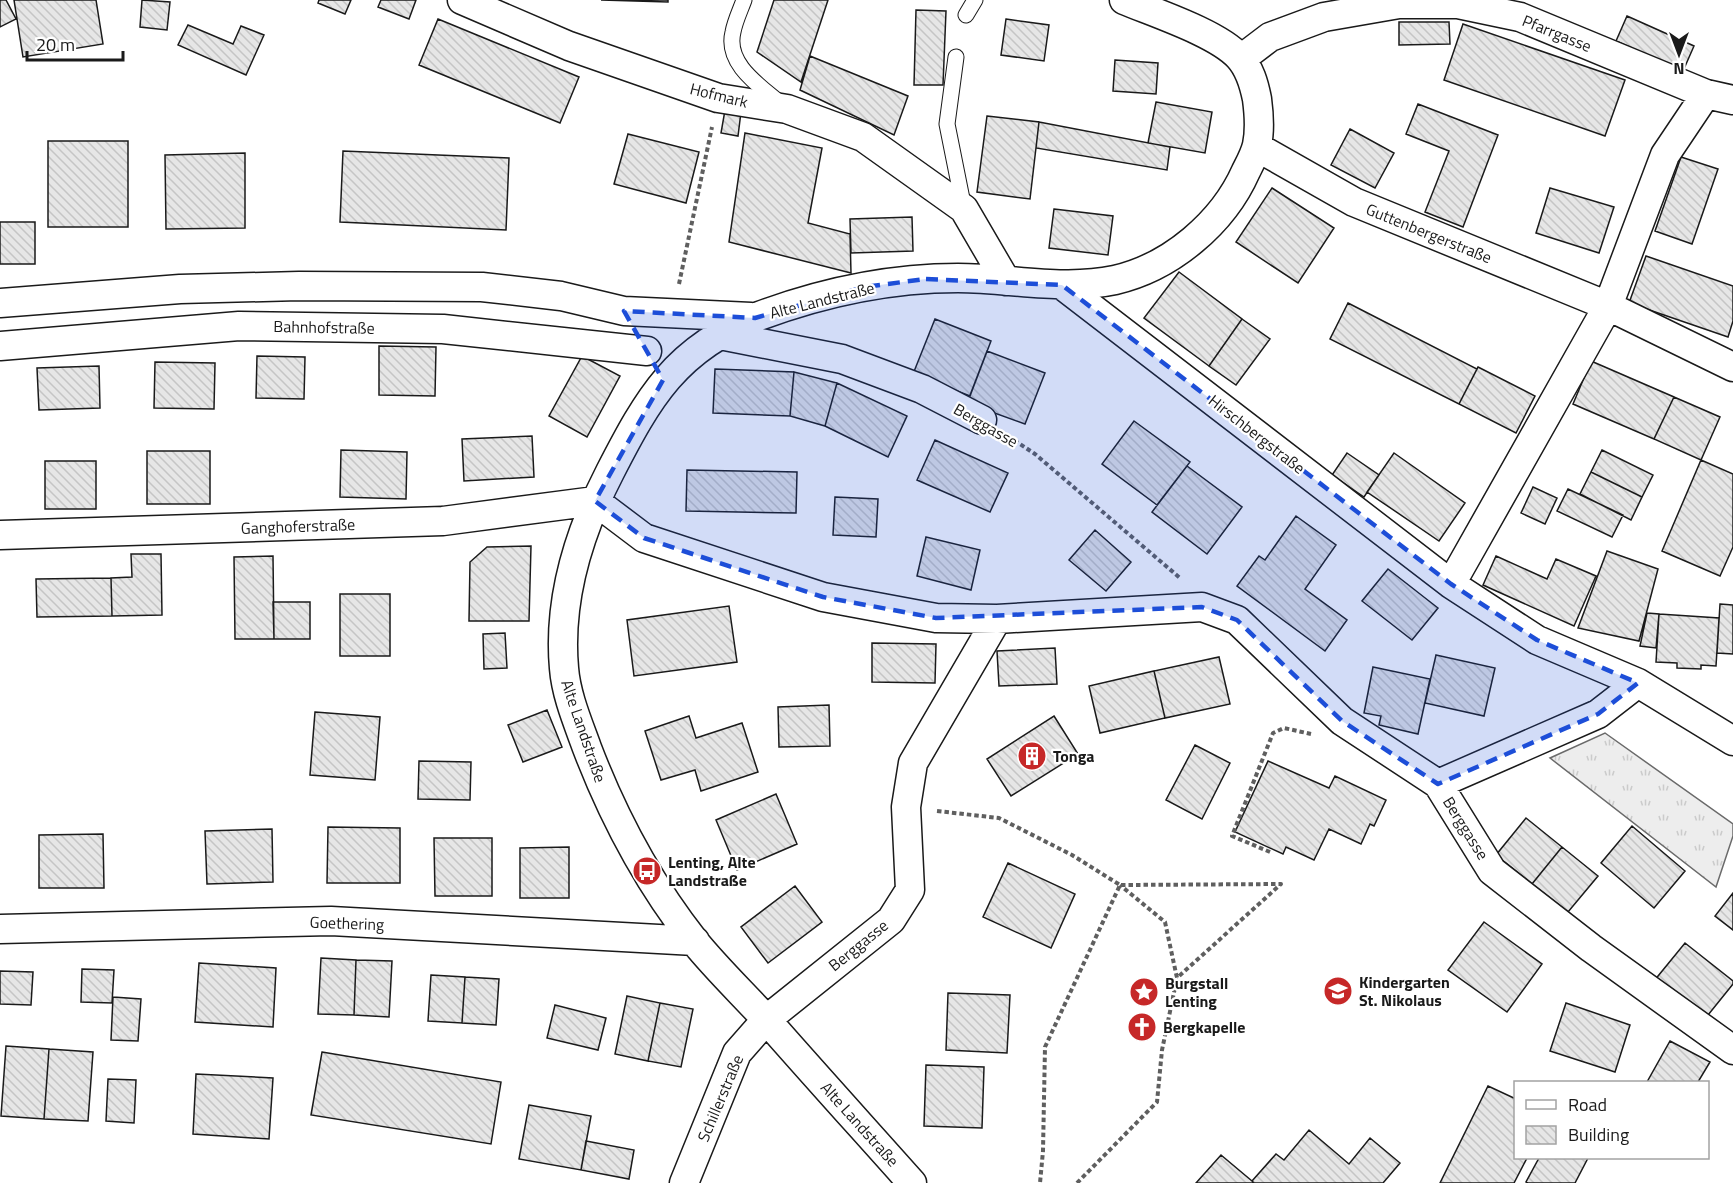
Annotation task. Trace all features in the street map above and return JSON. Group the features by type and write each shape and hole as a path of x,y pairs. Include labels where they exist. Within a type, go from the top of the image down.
{"street":[{"name":"Hofmark","path":"462,0 569,46 718,98 787,109 862,137 964,208"},
{"name":"Alte Landstraße","path":"912,1183 694,941 646,871 619,822 594,766 577,721 564,673 562,624 569,581 595,501 631,431 663,380 690,354 720,335 754,318 804,301 864,287 927,279 963,278 1062,285 1115,280 1153,266 1186,246 1214,221 1240,186 1257,147 1259,114 1254,82 1241,59 1220,41 1124,0"},
{"name":"Pfarrgasse","path":"1241,59 1270,38 1324,17 1398,4 1458,4 1520,17 1720,97"},
{"path":"1451,584 1608,306 1665,155 1720,97"},
{"name":"Guttenbergerstraße","path":"1257,147 1354,202 1608,306 1733,367"},
{"path":"964,208 1006,281"},
{"name":"Hirschbergstraße","path":"1062,285 1451,584 1537,640 1638,683 1733,741"},
{"path":"0,303 180,289 299,286 482,286 561,296 624,311 754,318"},
{"path":"624,311 663,380"},
{"name":"Bahnhofstraße","path":"0,346 239,326 444,329 647,351"},
{"name":"Berggasse","path":"720,335 842,359 922,389 982,420"},
{"name":"Berggasse","path":"595,501 644,538 823,597 936,618 997,619 1202,607 1237,620 1342,721 1438,784 1492,871 1591,948 1733,1050"},
{"name":"Ganghoferstraße","path":"0,535 444,521 595,501"},
{"name":"Berggasse","path":"766,1020 891,920 910,890 906,807 913,763 997,619"},
{"path":"1438,784 1598,714 1638,683"},
{"name":"Goethering","path":"0,929 331,921 694,941"},
{"name":"Schillerstraße","path":"684,1183 737,1053 766,1020"}],"lane":[{"path":"744,0 732,35 735,59 750,78 787,109"},
{"path":"966,15 975,0"},
{"path":"956,57 947,124 964,208"}],"path":[{"path":"672,314 718,98"},
{"name":"Berggasse","path":"982,420 1044,462 1181,579 1202,607"},
{"path":"1270,852 1232,836 1273,733 1284,728 1329,738 1342,721"},
{"path":"906,807 999,818 1072,855 1120,885 1165,922 1177,978 1162,1050 1157,1102 1077,1183"},
{"path":"1120,885 1281,884 1177,978"},
{"path":"1040,1183 1043,1151 1045,1047 1120,885"}],"highlighted area":[{"path":"926,279 1062,285 1451,584 1537,640 1638,683 1598,714 1438,784 1342,721 1237,620 1202,607 936,618 823,597 644,538 595,501 663,380 624,311 755,318 864,287"}],"green space":[{"path":"1605,733 1733,824 1733,836 1716,887 1550,758"}],"building":[{"path":"0,0 6,0 16,19 0,27"},
{"path":"14,0 96,0 103,44 23,57"},
{"path":"142,0 170,2 167,30 140,27"},
{"path":"319,0 351,0 345,14 318,3"},
{"path":"381,0 416,0 409,19 378,7"},
{"path":"601,0 668,0 668,2"},
{"path":"774,0 828,0 801,82 757,52"},
{"path":"916,10 946,11 943,85 914,85"},
{"path":"1627,16 1694,46 1683,71 1616,41"},
{"path":"438,19 579,77 560,123 419,65"},
{"path":"1006,19 1049,25 1044,61 1001,55"},
{"path":"1399,22 1449,22 1450,44 1399,45"},
{"path":"1463,24 1625,80 1605,136 1444,80"},
{"path":"188,25 233,44 241,26 264,35 246,75 178,45"},
{"path":"810,56 908,96 894,135 800,90"},
{"path":"1115,60 1158,63 1156,94 1113,91"},
{"path":"1156,102 1212,112 1205,153 1148,143"},
{"path":"1418,104 1498,135 1463,227 1425,212 1449,151 1406,134"},
{"path":"725,110 741,112 738,136 721,133"},
{"path":"987,116 1039,122 1030,199 977,192"},
{"path":"1039,122 1170,147 1167,170 1036,148"},
{"path":"1350,129 1394,153 1375,188 1331,165"},
{"path":"745,133 822,148 808,223 850,234 851,273 729,242"},
{"path":"628,134 699,152 686,203 614,184"},
{"path":"48,141 128,141 128,227 48,227"},
{"path":"343,151 509,158 506,230 340,222"},
{"path":"245,153 245,228 166,229 165,155"},
{"path":"1681,157 1718,169 1692,244 1655,231"},
{"path":"1272,188 1334,228 1298,283 1236,242"},
{"path":"1550,188 1614,207 1599,253 1536,233"},
{"path":"1054,209 1113,216 1108,255 1049,248"},
{"path":"912,217 913,251 851,253 850,219"},
{"path":"0,222 35,222 35,264 0,264"},
{"path":"1646,256 1733,286 1733,321 1728,337 1629,303"},
{"path":"1179,272 1242,319 1209,366 1144,318"},
{"path":"1348,303 1477,369 1459,404 1330,339"},
{"path":"935,319 991,341 970,396 913,374"},
{"path":"1242,319 1270,339 1236,385 1209,366"},
{"path":"379,346 436,347 435,396 379,395"},
{"path":"987,351 1045,373 1025,424 967,403"},
{"path":"257,356 305,357 304,399 256,398"},
{"path":"582,356 620,376 587,437 549,416"},
{"path":"1591,361 1674,397 1654,439 1573,404"},
{"path":"155,362 215,363 214,409 154,408"},
{"path":"99,366 100,408 39,410 37,368"},
{"path":"1478,367 1535,396 1516,433 1459,404"},
{"path":"715,369 794,372 790,416 713,413"},
{"path":"794,372 837,383 825,426 790,416"},
{"path":"837,383 907,416 888,457 825,426"},
{"path":"1674,397 1720,417 1701,460 1654,439"},
{"path":"1134,421 1190,462 1157,505 1102,464"},
{"path":"532,436 534,477 464,481 462,439"},
{"path":"935,440 1008,473 990,512 917,480"},
{"path":"341,450 407,452 406,499 340,497"},
{"path":"1602,450 1653,475 1642,497 1591,472"},
{"path":"147,451 210,451 210,504 147,504"},
{"path":"1347,453 1379,475 1364,497 1332,475"},
{"path":"1394,453 1465,503 1439,541 1367,492"},
{"path":"1701,460 1733,474 1733,547 1720,576 1662,551"},
{"path":"45,461 96,461 96,509 45,509"},
{"path":"1187,466 1242,507 1207,554 1152,512"},
{"path":"687,470 797,472 796,513 686,511"},
{"path":"1591,472 1642,497 1631,520 1580,494"},
{"path":"1533,487 1557,498 1545,524 1521,513"},
{"path":"1568,489 1623,515 1612,537 1557,511"},
{"path":"835,497 878,499 876,537 833,535"},
{"path":"1296,516 1336,545 1305,589 1347,620 1325,651 1237,586 1259,556 1265,560"},
{"path":"1095,530 1131,562 1106,591 1069,560"},
{"path":"926,537 980,550 971,590 917,576"},
{"path":"531,546 529,621 469,621 470,562 487,547"},
{"path":"1607,551 1658,569 1639,641 1578,628"},
{"path":"131,554 161,554 162,615 112,616 111,578 132,577"},
{"path":"273,556 274,639 235,639 234,557"},
{"path":"1496,556 1547,579 1556,559 1596,576 1574,626 1483,585"},
{"path":"1388,569 1438,608 1412,640 1362,601"},
{"path":"111,578 112,616 37,617 36,579"},
{"path":"340,594 390,594 390,656 340,656"},
{"path":"273,602 310,602 310,639 274,639"},
{"path":"1720,604 1733,605 1733,654 1717,653"},
{"path":"729,606 737,662 634,676 627,620"},
{"path":"1647,613 1659,614 1656,648 1640,646"},
{"path":"1659,614 1719,618 1716,666 1701,665 1701,669 1677,668 1677,663 1656,662"},
{"path":"505,633 507,668 484,669 483,634"},
{"path":"872,643 936,644 935,683 872,682"},
{"path":"1055,648 1057,684 999,686 997,651"},
{"path":"1436,655 1495,668 1484,716 1425,703"},
{"path":"1219,657 1230,704 1165,718 1154,671"},
{"path":"1373,667 1430,679 1418,734 1379,725 1381,716 1364,713"},
{"path":"1154,671 1165,718 1100,733 1089,686"},
{"path":"829,705 830,746 779,747 778,707"},
{"path":"547,710 562,747 523,762 508,725"},
{"path":"315,712 380,717 375,780 310,775"},
{"path":"689,716 696,738 742,723 758,772 701,791 695,770 661,780 645,731"},
{"name":"Tonga","path":"1054,716 1078,754 1011,796 987,759"},
{"path":"1195,745 1230,763 1202,819 1166,800"},
{"path":"419,761 471,762 470,800 418,799"},
{"path":"1268,761 1329,788 1335,776 1386,800 1374,826 1370,824 1361,844 1329,829 1314,860 1286,847 1283,854 1235,832"},
{"path":"776,794 797,844 737,870 716,820"},
{"path":"1526,818 1562,847 1532,884 1496,855"},
{"path":"1632,826 1685,871 1654,908 1601,863"},
{"path":"328,827 400,828 400,883 327,883"},
{"path":"272,829 273,882 207,884 205,831"},
{"path":"103,834 104,888 39,888 39,835"},
{"path":"434,838 492,838 492,896 435,896"},
{"path":"569,847 569,898 520,898 520,848"},
{"path":"1562,847 1598,876 1568,912 1532,884"},
{"path":"1008,863 1075,894 1051,948 983,917"},
{"path":"795,886 822,922 768,963 741,927"},
{"path":"1733,893 1733,930 1715,916"},
{"path":"1484,922 1542,964 1507,1012 1448,970"},
{"path":"1685,943 1733,981 1704,1020 1654,981"},
{"path":"321,958 356,960 354,1015 318,1014"},
{"path":"356,960 392,961 389,1017 354,1015"},
{"path":"199,963 276,968 273,1027 195,1022"},
{"path":"82,969 114,970 112,1003 81,1002"},
{"path":"0,971 33,972 31,1005 0,1004"},
{"path":"431,975 465,977 462,1023 428,1021"},
{"path":"465,977 499,979 496,1025 462,1023"},
{"path":"948,993 1010,995 1007,1053 946,1050"},
{"path":"627,996 660,1003 648,1061 615,1054"},
{"path":"113,997 141,999 138,1041 111,1040"},
{"path":"660,1003 693,1009 681,1067 648,1061"},
{"path":"1566,1003 1630,1025 1615,1072 1550,1051"},
{"path":"555,1005 606,1018 598,1050 547,1038"},
{"name":"Bergkapelle","path":"1143,1015 1154,1026 1141,1039 1129,1028"},
{"path":"1670,1041 1710,1062 1699,1081 1648,1081"},
{"path":"6,1046 49,1049 44,1119 1,1116"},
{"path":"49,1049 93,1052 88,1121 44,1119"},
{"path":"322,1052 501,1082 491,1144 311,1115"},
{"path":"926,1065 984,1067 982,1128 924,1126"},
{"path":"196,1074 273,1078 269,1139 193,1134"},
{"path":"108,1079 136,1080 134,1123 106,1121"},
{"path":"1488,1086 1514,1098 1514,1159 1526,1159 1514,1183 1440,1183"},
{"path":"529,1105 591,1116 581,1170 519,1159"},
{"path":"1309,1130 1349,1164 1370,1138 1400,1163 1383,1183 1254,1183 1252,1181 1276,1154 1284,1160"},
{"path":"586,1141 634,1150 629,1179 581,1170"},
{"path":"1221,1155 1252,1181 1254,1183 1196,1183"},
{"path":"1538,1159 1587,1159 1575,1183 1526,1182"}],"place":[{"name":"Tonga","path":"1032,756"},
{"name":"Lenting, Alte Landstraße","path":"647,871"},
{"name":"Kindergarten St. Nikolaus","path":"1338,991"},
{"name":"Burgstall Lenting","path":"1144,992"},
{"name":"Bergkapelle","path":"1142,1027"}]}
